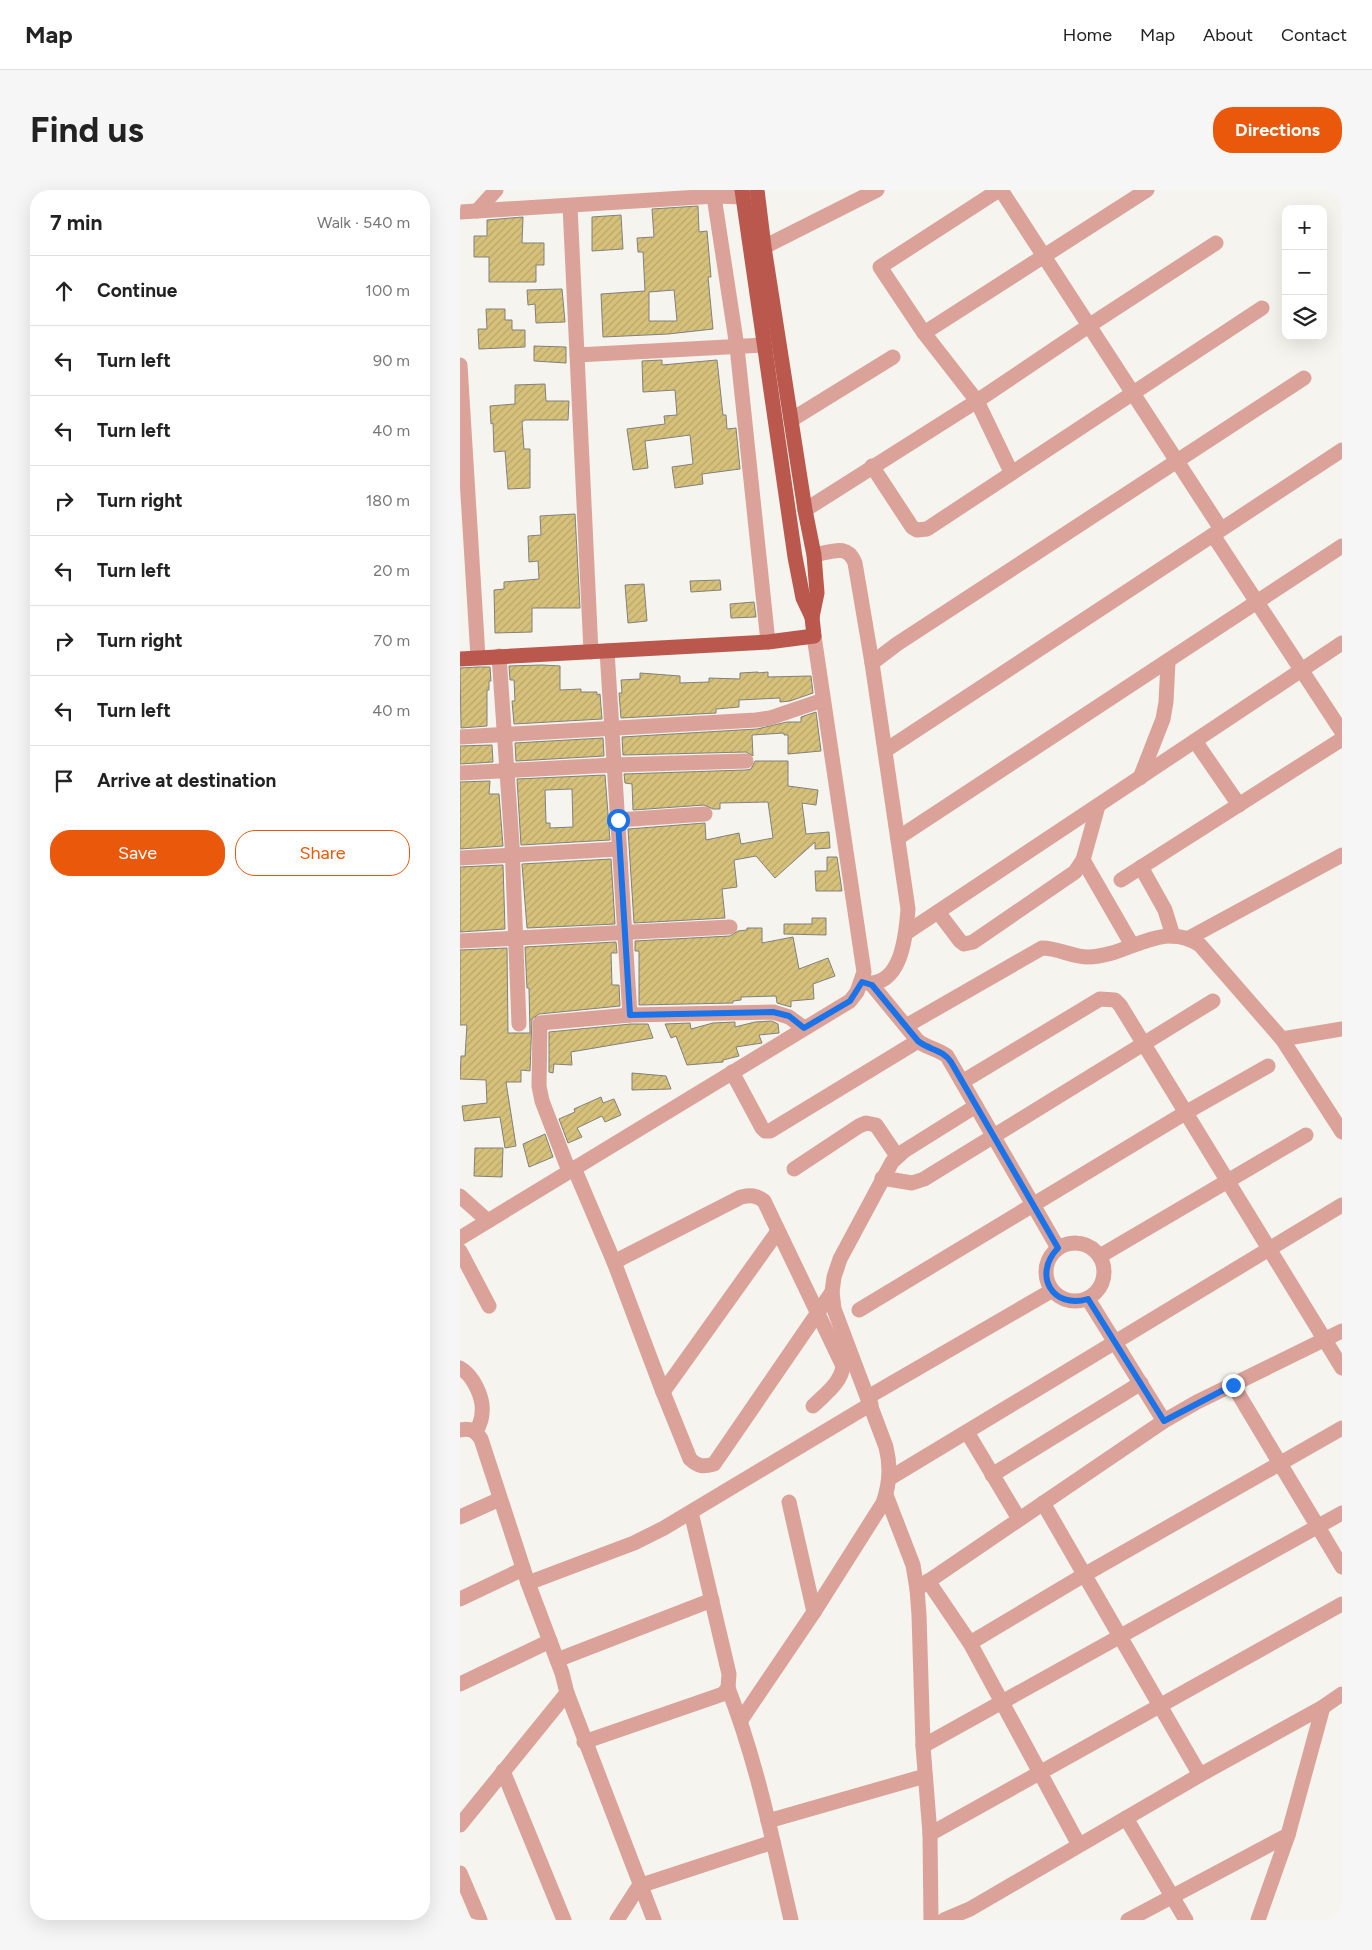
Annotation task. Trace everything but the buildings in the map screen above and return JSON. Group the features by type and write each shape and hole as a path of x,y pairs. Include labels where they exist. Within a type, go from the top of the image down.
{"main road":[{"path":"460,659 768,642 814,636 812,617 817,593 814,555 805,510 764,247 757,190"},
{"path":"742,193 795,557 803,598 812,617"}],"street":[{"path":"466,211 496,190"},
{"path":"764,247 877,190"},
{"path":"1011,472 977,401 924,333 880,266 1000,190 1178,460 1257,603 1342,732"},
{"path":"924,333 1147,190"},
{"path":"466,211 570,206 714,193 742,193"},
{"path":"714,193 737,347 768,642"},
{"path":"570,206 591,652"},
{"path":"805,510 977,401 1216,243"},
{"path":"872,466 912,527 921,531 1262,308"},
{"path":"577,355 764,345"},
{"path":"791,420 893,356"},
{"path":"460,365 478,657"},
{"path":"872,663 897,644 1304,378"},
{"path":"886,750 1342,450"},
{"path":"898,838 1342,546"},
{"path":"460,1238 850,1001 867,984 881,980 893,971 900,956 906,933 908,910 886,750 855,563 852,554 848,551 841,550 814,555"},
{"path":"814,636 867,984 918,1041 925,1047 942,1052 947,1056 1058,1248"},
{"path":"906,933 1342,643"},
{"path":"607,651 630,1015"},
{"path":"499,656 512,855 519,1024"},
{"path":"1140,778 1163,719 1166,702 1168,662"},
{"path":"460,737 756,720 770,718 823,700"},
{"path":"1121,880 1342,739"},
{"path":"1195,741 1239,805"},
{"path":"460,772 746,761"},
{"path":"938,912 960,941 964,944 969,944 1076,872 1083,860 1098,806"},
{"path":"618,820 705,814"},
{"path":"460,858 619,849"},
{"path":"1189,938 1342,855"},
{"path":"1083,860 1132,945"},
{"path":"1141,868 1165,910 1173,936"},
{"path":"460,941 730,927"},
{"path":"906,1026 1042,948 1051,948 1077,956 1088,957 1100,956 1158,937 1189,938 1200,946 1282,1039 1342,1132"},
{"path":"962,1082 1100,999 1115,1000 1120,1005 1342,1368"},
{"path":"882,1178 912,1183 924,1179 1213,1001"},
{"path":"804,1028 789,1016 773,1012 630,1015 540,1023 539,1086 546,1116 614,1262 690,1459 697,1465 704,1467 714,1464 832,1292"},
{"path":"1282,1039 1342,1029"},
{"path":"732,1072 762,1128 765,1131 770,1131 918,1041"},
{"path":"859,1310 1185,1113 1268,1066"},
{"path":"741,1720 814,1612 883,1503 890,1478 890,1463 886,1448 834,1309 832,1292 834,1277 840,1259 882,1178 897,1156 976,1106"},
{"path":"794,1169 858,1126 866,1123 876,1125 897,1156"},
{"path":"1100,1256 1306,1135"},
{"path":"614,1262 741,1197 751,1195 764,1201 842,1366 842,1374 839,1380 813,1406"},
{"path":"460,1196 488,1221"},
{"path":"890,1478 1342,1205"},
{"path":"663,1392 778,1231"},
{"path":"1066,1244 1085,1244 1094,1249 1100,1256 1104,1265 1105,1275 1102,1285 1088,1299 1079,1302 1069,1302 1051,1291 1046,1274 1047,1264 1051,1255 1058,1248 1066,1244"},
{"path":"460,1250 489,1306"},
{"path":"460,1599 526,1576 634,1543 664,1528 869,1400 1051,1291"},
{"path":"1088,1299 1164,1421"},
{"path":"922,1585 1164,1421 1342,1331"},
{"path":"460,1368 472,1377 483,1408 476,1432"},
{"path":"992,1475 1141,1383"},
{"path":"1233,1385 1342,1567"},
{"path":"970,1643 1084,1575 1342,1428"},
{"path":"460,1430 470,1429 476,1432 481,1439 584,1742 639,1886 654,1920"},
{"path":"967,1432 1019,1519"},
{"path":"886,1495 922,1585 970,1643 1079,1845"},
{"path":"460,1517 500,1499"},
{"path":"789,1502 814,1612"},
{"path":"1043,1503 1200,1775"},
{"path":"691,1512 729,1674 728,1688 741,1720 773,1842 790,1920"},
{"path":"923,1746 1342,1513"},
{"path":"922,1585 919,1615 923,1746 930,1834 931,1920"},
{"path":"557,1660 712,1600"},
{"path":"930,1834 1342,1604"},
{"path":"460,1684 550,1641"},
{"path":"584,1742 723,1694 728,1688"},
{"path":"460,1825 567,1693"},
{"path":"944,1920 973,1914 1079,1845 1323,1707 1342,1694"},
{"path":"1258,1920 1288,1835 1323,1707"},
{"path":"503,1770 564,1920"},
{"path":"768,1822 925,1776"},
{"path":"1126,1818 1186,1920"},
{"path":"1128,1920 1288,1835"},
{"path":"617,1920 639,1886 773,1842"},
{"path":"460,1873 480,1920"}],"route":[{"path":"618,820 630,1015 773,1012 789,1016 804,1028 850,1001 862,982 872,985 918,1041 925,1047 942,1052 947,1056 1058,1248 1051,1255 1047,1264 1047,1283 1051,1291 1069,1302 1079,1302 1088,1299 1164,1421 1197,1402 1233,1385"}]}
